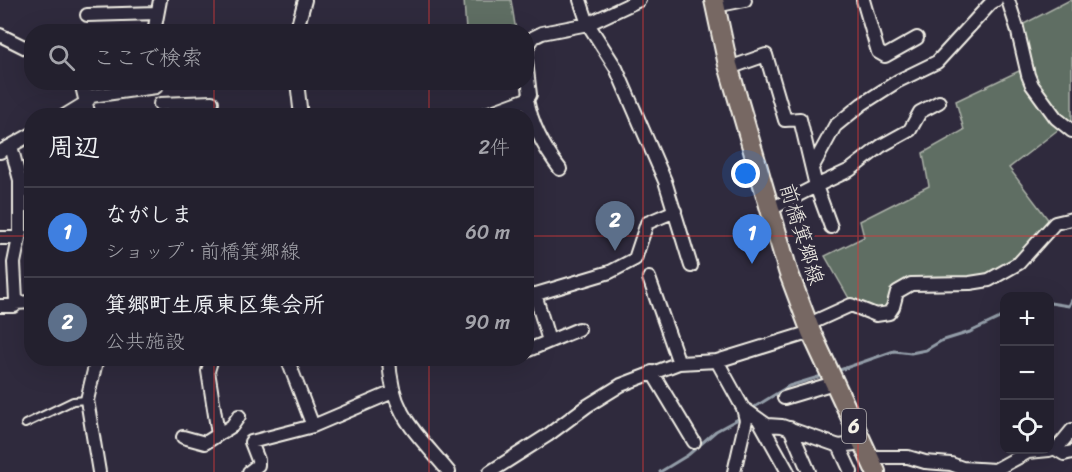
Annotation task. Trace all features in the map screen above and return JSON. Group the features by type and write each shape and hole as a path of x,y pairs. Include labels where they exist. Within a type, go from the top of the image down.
{"main road":[{"name":"前橋箕郷線","path":"715,3 729,68 788,271 809,328 869,457"}],"street":[{"path":"155,24 160,0"},
{"path":"299,24 305,0"},
{"path":"580,0 588,24 616,68 665,181 690,266"},
{"path":"534,37 542,33 588,24 639,0"},
{"path":"715,3 745,0"},
{"path":"863,0 878,52 885,56 917,38"},
{"path":"1008,0 1032,86 1056,118 1072,131"},
{"path":"812,168 835,126 862,104 898,81 937,62 992,1"},
{"path":"87,15 157,13"},
{"path":"1,37 24,47"},
{"path":"729,68 766,55 785,120 800,119 816,186 831,227"},
{"path":"83,90 88,108"},
{"path":"77,108 87,102 91,96 126,90"},
{"path":"156,90 160,108"},
{"path":"298,90 300,108"},
{"path":"503,108 527,99 531,90"},
{"path":"527,99 529,108"},
{"path":"173,108 212,102"},
{"path":"771,209 850,170 881,146 910,130 920,112 939,102"},
{"path":"534,125 543,147 560,169"},
{"path":"15,303 14,263 18,238 20,180 6,149 24,139"},
{"path":"534,294 610,272 635,259 647,223 675,211"},
{"path":"490,472 621,385 679,363 717,361 809,328 851,305 876,315 889,313 897,292 911,284 970,283 989,280 1019,263 1055,223 1072,219"},
{"path":"0,238 18,238"},
{"path":"649,278 679,363"},
{"path":"0,306 14,306 15,303 24,302"},
{"path":"534,303 549,341"},
{"path":"534,348 579,329"},
{"path":"717,361 743,408 746,420 734,472"},
{"path":"96,366 87,400 99,472"},
{"path":"210,366 208,371 218,434"},
{"path":"290,366 313,426"},
{"path":"390,366 396,404 407,422 449,472"},
{"path":"652,372 694,442"},
{"path":"784,398 832,378"},
{"path":"249,472 258,465 251,442 313,426 393,392"},
{"path":"743,408 767,425 789,429 869,457 908,457 925,462 989,471 1004,467 1025,454"},
{"path":"183,437 205,443 232,426 237,422 239,416"},
{"path":"759,420 788,472"},
{"path":"789,429 809,472"},
{"path":"1072,430 1065,441 1054,448 1064,454 1072,452"},
{"path":"839,446 851,472"}],"lane":[{"path":"25,424 73,401 87,400"}],"green space":[{"path":"464,0 511,0 515,24 466,24"},
{"path":"1072,0 1072,125 1060,116 1033,78 1020,26"},
{"path":"1019,71 1038,103 1059,129 1009,168 1050,222 1021,257 993,273 968,279 917,279 888,308 874,310 850,300 825,256 864,237 860,221 929,186 923,153 964,130 956,101"}],"waterway":[{"path":"1054,304 1069,306 1072,300"},
{"path":"837,371 894,351 911,353 926,350 941,341 970,332 1000,318"},
{"path":"753,408 789,386 825,375"},
{"path":"660,472 688,455 716,431 740,418"}],"place":[{"name":"箕郷町生原東区集会所","path":"615,251"},
{"name":"ながしま","path":"752,264"}]}
